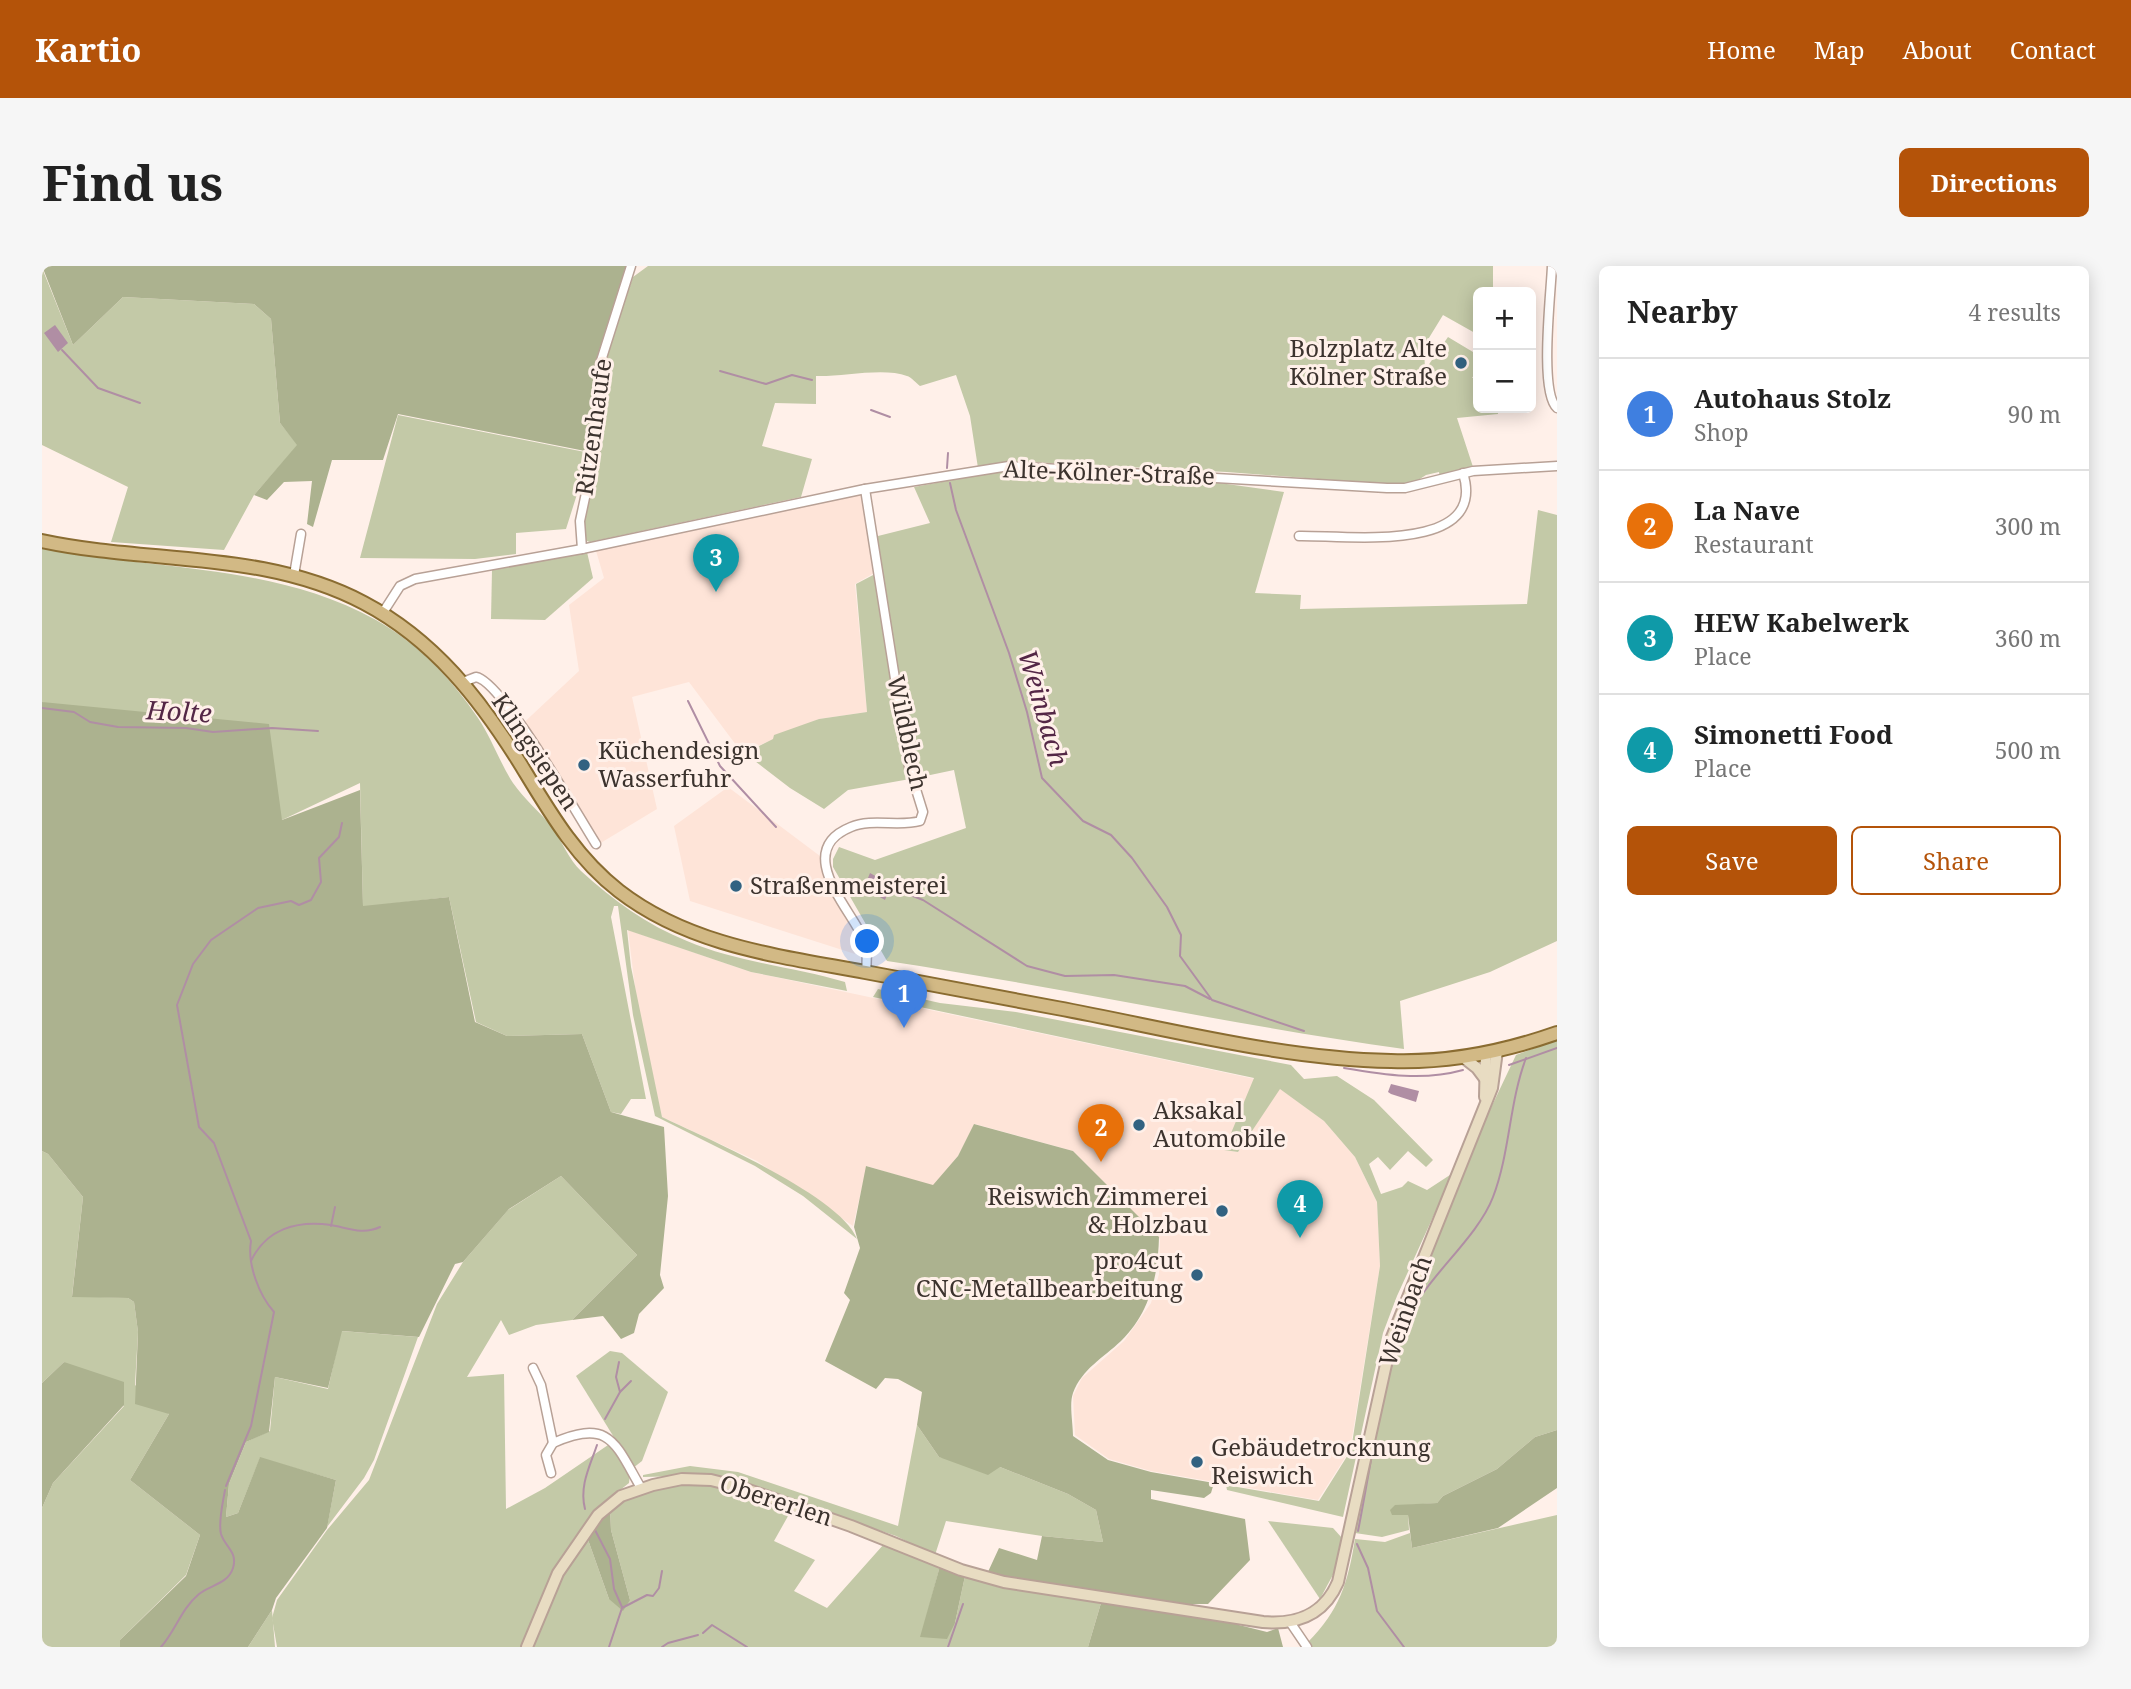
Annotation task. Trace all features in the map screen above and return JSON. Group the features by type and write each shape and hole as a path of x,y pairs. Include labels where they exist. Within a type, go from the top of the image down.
{"main road":[{"path":"42,541 105,552 242,565 294,575 325,585 382,614 431,650 463,682 568,839 596,870 628,898 662,920 711,940 866,972 1314,1055 1396,1062 1463,1057 1557,1034"},
{"name":"Weinbach","path":"1485,1103 1486,1080 1492,1052"},
{"name":"Weinbach","path":"1290,1622 1309,1616 1330,1597 1341,1570 1392,1337 1495,1077 1492,1052"},
{"path":"1463,1057 1477,1068 1486,1080"},
{"name":"Obererlen","path":"527,1647 558,1573 598,1515 621,1496 641,1488 682,1479 711,1480 743,1488 981,1576 1027,1586 1263,1622 1290,1622"}],"street":[{"name":"Ritzenhaufe","path":"582,549 579,521 595,451 600,364 631,266"},
{"path":"1552,266 1548,380 1552,404 1557,408"},
{"name":"Alte-Kölner-Straße","path":"582,549 865,489 1009,466 1387,488 1405,488 1464,473 1517,466 1557,466"},
{"path":"1299,536 1409,534 1447,526 1462,512 1465,497 1464,473"},
{"name":"Wildblech","path":"865,489 909,767 923,812 920,821 909,824 854,825 834,839 828,850 824,862 830,883 862,936 868,958 866,972"},
{"path":"294,575 301,534"},
{"path":"382,614 405,582 582,549"},
{"name":"Klingsiepen","path":"463,682 476,677 488,684 527,732 596,844"},
{"path":"533,1368 541,1385 553,1443"},
{"path":"551,1473 546,1455 553,1443 589,1431 606,1435 616,1442 641,1488"},
{"path":"1290,1622 1307,1647"}],"shaded area":[{"path":"55,325 68,343 58,352 44,333"},
{"path":"865,489 874,573 855,584 867,712 819,719 742,753 689,682 632,697 657,809 594,847 567,806 560,803 517,729 579,671 569,605 604,578 594,544"},
{"path":"728,787 820,856 824,881 852,929 855,954 690,901 674,826"},
{"path":"870,873 891,885 885,900 873,893 866,883"},
{"path":"628,930 751,972 1255,1079 1225,1150 1238,1152 1280,1088 1324,1121 1355,1157 1377,1202 1380,1266 1350,1450 1318,1500 1151,1471 1109,1459 1075,1435 1073,1396 1082,1378 1124,1341 1151,1303 1159,1274 1160,1239 1073,1151 975,1124 958,1156 933,1186 867,1166 853,1226 757,1161 662,1117 637,1003"},
{"path":"1391,1084 1419,1091 1416,1102 1388,1092"}],"green space":[{"path":"42,266 629,266 597,362 590,452 398,414 383,460 332,460 313,527 307,524 312,481 284,482 267,500 254,495 297,445 280,423 271,319 254,304 123,297 73,345"},
{"path":"648,266 1493,266 1493,287 1473,287 1473,332 1443,315 1424,346 1425,370 1448,337 1473,352 1473,413 1498,414 1457,418 1474,470 1440,479 1439,472 1426,475 1409,486 1227,472 1010,461 978,468 970,416 956,375 920,386 909,377 898,373 816,376 816,404 775,403 762,446 812,459 801,497 590,542 584,540 583,521 597,452 604,364 633,277"},
{"path":"42,268 73,345 123,297 254,304 271,319 280,423 298,445 254,495 224,550 111,542 128,487 42,445"},
{"path":"398,415 590,453 566,529 516,533 516,554 475,559 360,558"},
{"path":"1007,470 1205,481 1284,492 1255,593 1301,595 1300,609 1527,604 1538,510 1557,515 1557,941 1490,972 1400,1001 1404,1049 887,961 833,867 833,859 839,847 875,860 966,828 954,770 916,778 874,537 930,523 914,487"},
{"path":"42,547 254,578 336,601 376,620 419,651 457,689 483,726 517,789 552,827 577,867 618,902 672,935 706,948 845,982 847,991 751,972 627,930 631,967 662,1117 739,1153 800,1187 846,1222 857,1239 803,1196 755,1166 655,1116 633,1015 618,906 614,906 611,917 646,1099 631,1099 621,1114 611,1112 582,1034 507,1036 476,1022 449,897 363,907 360,783 282,820 42,702"},
{"path":"587,552 593,578 545,620 491,619 492,570"},
{"path":"875,574 901,746 910,779 848,790 824,809 790,788 751,758 751,750 773,739 774,735 819,719 867,712 856,584"},
{"path":"42,702 269,724 282,820 360,790 363,906 449,897 475,1022 507,1036 582,1034 611,1112 664,1127 668,1196 660,1275 664,1288 639,1314 634,1333 621,1339 603,1316 572,1320 637,1255 561,1176 509,1209 463,1262 455,1264 419,1337 342,1331 328,1388 275,1377 269,1432 246,1442 229,1484 226,1517 238,1513 260,1457 336,1480 327,1528 276,1598 272,1610 248,1647 120,1647 120,1640 186,1576 200,1535 130,1480 169,1414 135,1404 138,1332 134,1302 128,1298 72,1297 83,1197 48,1154 42,1151"},
{"path":"878,989 940,1003 1016,1012 1291,1065 1304,1079 1337,1076 1374,1100 1433,1160 1426,1167 1408,1151 1390,1170 1378,1157 1369,1164 1381,1194 1402,1187 1408,1181 1427,1190 1453,1173 1383,1333 1343,1517 1227,1490 1226,1485 1319,1501 1351,1450 1380,1266 1377,1202 1355,1157 1324,1121 1280,1089 1238,1152 1224,1150 1254,1078 873,997"},
{"path":"1557,1040 1557,1430 1535,1437 1497,1469 1443,1496 1437,1503 1395,1506 1408,1514 1409,1530 1382,1537 1355,1533 1394,1338 1480,1131 1516,1055"},
{"path":"974,1124 1073,1151 1159,1237 1157,1266 1146,1306 1121,1341 1087,1370 1073,1393 1073,1436 1108,1460 1151,1472 1214,1483 1211,1493 1204,1498 1151,1490 1151,1499 1245,1519 1250,1560 1208,1604 1177,1604 987,1574 999,1548 1037,1560 1042,1536 1103,1542 1096,1510 1068,1494 1000,1467 988,1475 939,1457 917,1425 922,1392 898,1379 885,1378 876,1389 825,1361 850,1300 844,1293 860,1248 854,1227 866,1166 933,1185 958,1156"},
{"path":"42,1151 48,1154 83,1197 72,1296 128,1298 134,1302 138,1332 135,1385 169,1414 130,1480 200,1535 186,1575 120,1640 120,1647 42,1647 42,1508 53,1483 124,1406 64,1362 42,1383"},
{"path":"561,1176 637,1255 572,1320 536,1325 509,1335 501,1320 467,1377 504,1374 506,1509 545,1488 611,1443 630,1474 629,1483 595,1510 572,1541 521,1647 277,1647 272,1618 277,1600 327,1530 369,1480 437,1304 463,1262 508,1210"},
{"path":"341,1331 418,1337 374,1460 364,1478 327,1527 336,1480 260,1458 238,1513 226,1517 229,1484 246,1442 270,1431 275,1377 328,1389"},
{"path":"610,1351 622,1353 668,1392 642,1461 633,1468 576,1376"},
{"path":"64,1362 124,1382 124,1405 53,1483 42,1508 42,1383"},
{"path":"917,1425 939,1457 1000,1467 1068,1494 1096,1510 1103,1542 1042,1536 946,1521 935,1555 896,1536 744,1484 683,1476 643,1477 690,1466 738,1472 898,1526"},
{"path":"1557,1430 1557,1488 1498,1528 1412,1548 1408,1515 1392,1515 1390,1510 1395,1505 1437,1503 1443,1496 1497,1469 1535,1437"},
{"path":"680,1482 708,1484 792,1509 774,1541 815,1560 794,1591 827,1608 884,1544 940,1566 921,1637 955,1623 965,1576 1101,1603 1088,1647 531,1647 560,1576 586,1534 609,1599 630,1600 611,1530 610,1508 622,1499"},
{"path":"610,1508 611,1530 630,1600 623,1611 609,1599 586,1534"},
{"path":"1557,1515 1557,1647 1311,1647 1308,1642 1327,1619 1341,1595 1355,1539 1385,1542 1410,1533 1412,1548"},
{"path":"1268,1521 1333,1528 1342,1538 1336,1569 1320,1599"},
{"path":"940,1566 965,1576 955,1623 947,1639 920,1637"},
{"path":"1101,1603 1227,1622 1267,1632 1278,1628 1283,1647 1088,1647"},
{"path":"272,1610 275,1647 248,1647"}],"waterway":[{"path":"62,350 98,388 140,403"},
{"name":"Weinbach","path":"720,371 766,384 792,375 812,380"},
{"name":"Weinbach","path":"871,410 890,417"},
{"name":"Weinbach","path":"947,468 948,453"},
{"name":"Weinbach","path":"950,483 956,510 1009,653 1027,712 1042,778 1083,821 1111,835 1132,858 1167,907 1181,935 1180,956 1212,1000 1304,1031"},
{"path":"688,701 720,766 776,827"},
{"name":"Holte","path":"42,708 74,712 90,722 118,727 186,728 213,732 272,728 318,731"},
{"path":"226,1486 251,1426 274,1312 255,1279 251,1241 214,1143 199,1127 177,1005 193,964 211,940 258,908 291,901 299,905 311,900 321,882 319,858 339,837 342,823"},
{"path":"893,888 923,900 1027,966 1065,976 1114,975 1185,986 1210,999"},
{"name":"Weinbach","path":"1509,1065 1557,1048"},
{"path":"1358,1531 1387,1383 1404,1328 1415,1305 1478,1225 1493,1197 1526,1058"},
{"name":"Weinbach","path":"1344,1068 1389,1075 1419,1076 1463,1070"},
{"path":"331,1226 335,1207"},
{"path":"251,1261 265,1241 274,1234 295,1226 318,1224 362,1231 380,1227"},
{"path":"619,1362 616,1377 620,1392"},
{"path":"605,1419 620,1392 631,1381"},
{"path":"585,1509 584,1484 597,1445"},
{"path":"161,1647 193,1600 231,1573 234,1558 220,1529 225,1490"},
{"path":"595,1530 610,1559 614,1589 622,1607"},
{"path":"1357,1544 1368,1568 1377,1611 1404,1647"},
{"path":"609,1647 622,1608 647,1595 653,1596 659,1588 662,1571"},
{"path":"948,1647 963,1604"},
{"path":"703,1633 712,1625 747,1647"},
{"path":"662,1647 698,1635"}],"place":[{"name":"Bolzplatz Alte Kölner Straße","path":"1461,363"},
{"name":"HEW Kabelwerk","path":"716,592"},
{"name":"Küchendesign Wasserfuhr","path":"584,765"},
{"name":"Straßenmeisterei","path":"736,886"},
{"name":"Autohaus Stolz","path":"904,1028"},
{"name":"Aksakal Automobile","path":"1139,1125"},
{"name":"La Nave","path":"1101,1162"},
{"name":"Reiswich Zimmerei & Holzbau","path":"1222,1211"},
{"name":"Simonetti Food","path":"1300,1238"},
{"name":"pro4cut CNC-Metallbearbeitung","path":"1197,1275"},
{"name":"Gebäudetrocknung Reiswich","path":"1197,1462"}]}
